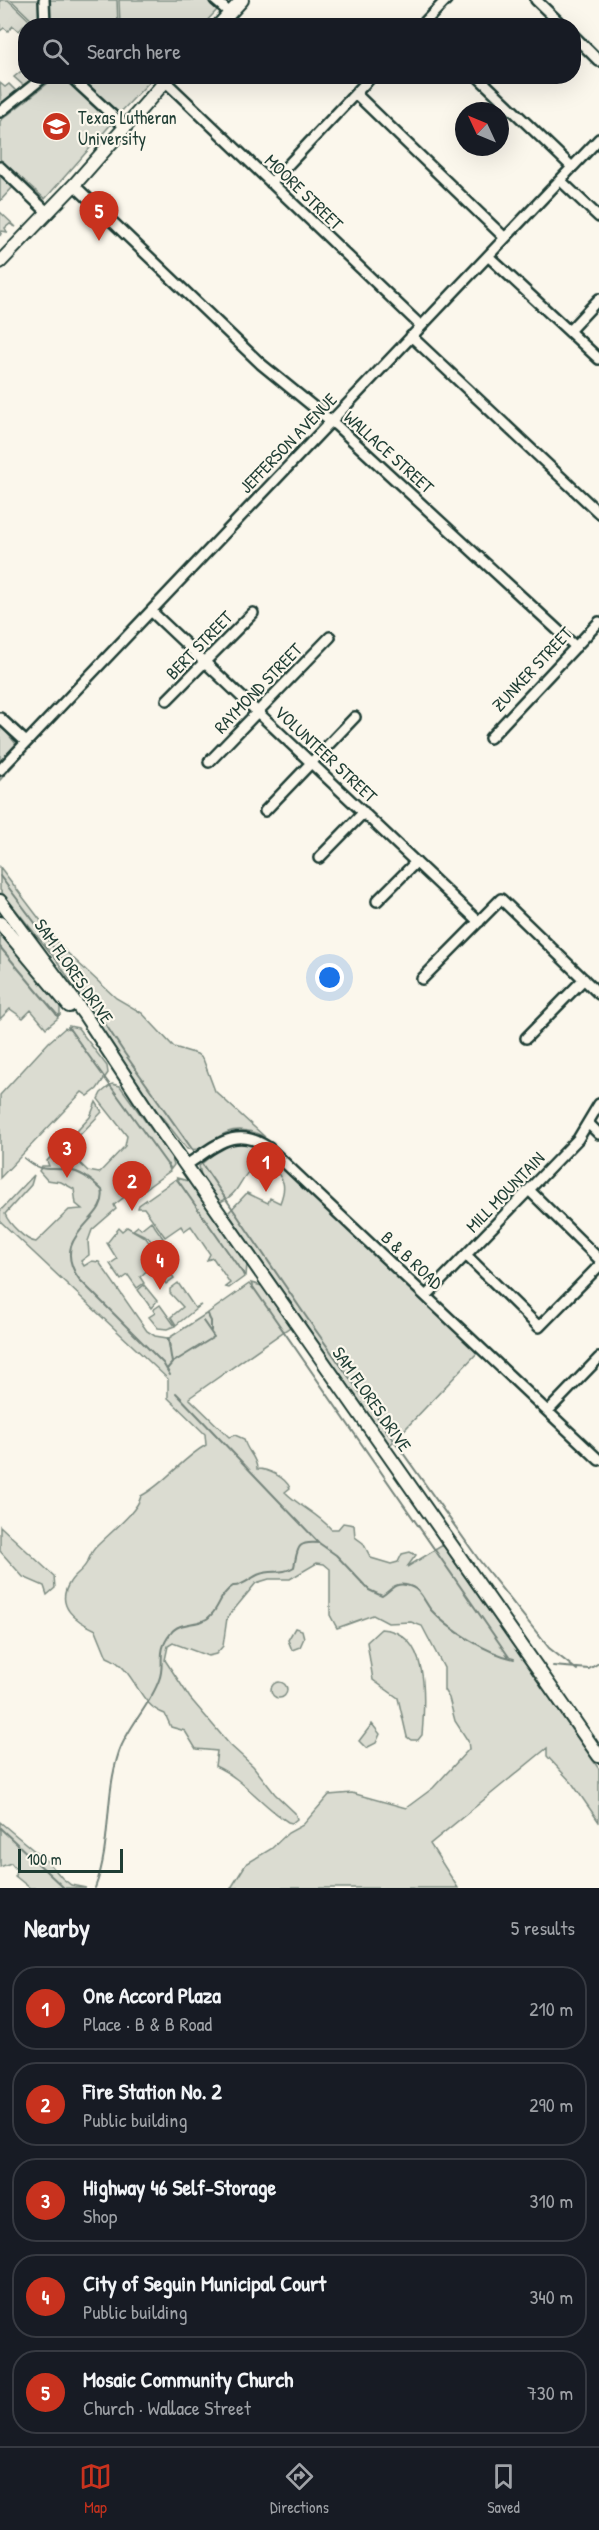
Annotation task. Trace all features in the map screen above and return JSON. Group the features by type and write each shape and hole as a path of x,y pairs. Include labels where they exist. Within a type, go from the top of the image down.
{"main road":[{"path":"225,18 242,0"},
{"path":"0,261 74,185 163,84"},
{"name":"SAM FLORES DRIVE","path":"0,901 84,1014 115,1064 599,1756"},
{"name":"SAM FLORES DRIVE","path":"0,923 115,1064"}],"street":[{"path":"44,0 45,18"},
{"path":"215,0 230,13"},
{"path":"429,18 446,0"},
{"path":"536,0 554,18"},
{"path":"581,44 599,61"},
{"path":"0,112 35,84"},
{"path":"78,84 124,127"},
{"name":"MOORE STREET","path":"172,84 271,183 421,326"},
{"path":"271,183 365,84"},
{"path":"485,84 572,167"},
{"path":"356,94 505,238"},
{"name":"JEFFERSON AVENUE","path":"0,770 599,139"},
{"path":"0,167 48,213"},
{"path":"560,180 599,217"},
{"name":"WALLACE STREET","path":"74,185 261,364 331,421 576,647"},
{"path":"488,256 599,359"},
{"path":"569,331 599,299"},
{"path":"411,336 599,513"},
{"name":"VOLUNTEER STREET","path":"151,611 479,922"},
{"name":"BERT STREET","path":"167,700 253,613"},
{"name":"ZUNKER STREET","path":"490,738 599,622"},
{"name":"RAYMOND STREET","path":"209,762 330,637"},
{"path":"265,811 355,717"},
{"path":"0,718 26,742"},
{"path":"319,858 364,812"},
{"path":"377,902 416,862"},
{"path":"422,979 501,899 599,994"},
{"path":"526,1038 584,979"},
{"name":"MILL MOUNTAIN","path":"426,1296 578,1139 599,1104"},
{"path":"589,1124 599,1134"},
{"name":"B & B ROAD","path":"186,1165 231,1138 247,1137 262,1143 599,1460"},
{"path":"529,1190 599,1258"},
{"path":"466,1255 539,1327 599,1266"},
{"path":"548,1412 599,1358"}],"shaded area":[{"path":"0,0 8,0 27,18 18,18 18,30 13,26 8,31 4,28 0,31"},
{"path":"11,0 39,0 40,18 30,18"},
{"path":"47,0 117,0 118,18 48,18"},
{"path":"119,0 208,0 217,10 210,18 120,18"},
{"path":"0,83 5,87 9,84 16,91 15,95 1,106"},
{"path":"47,84 72,84 113,122 45,199 0,159 0,121"},
{"path":"84,84 147,84 118,115"},
{"path":"0,175 13,187 0,201"},
{"path":"0,212 16,227 10,224 5,228 7,232 2,231 0,236"},
{"path":"96,676 0,780 0,776"},
{"path":"0,724 16,744 0,762"},
{"path":"0,867 60,946 116,998 142,1013 174,1047 197,1054 203,1059 215,1091 265,1137 250,1131 237,1130 227,1132 204,1146 187,1149 154,1107 57,961 0,890"},
{"path":"0,934 60,1006 60,1015 56,1014 58,1018 46,1028 31,1010 23,1018 10,1009 0,1019"},
{"path":"69,1026 78,1028 107,1066 108,1073 97,1089 88,1096 82,1092 0,1178 0,1095 49,1042 65,1028 70,1030"},
{"path":"112,1084 120,1086 171,1157 174,1165 171,1169 168,1164 170,1171 145,1189 139,1183 133,1187 136,1194 126,1196 114,1205 116,1209 92,1230 88,1241 89,1255 81,1261 84,1266 92,1261 99,1262 147,1331 155,1336 167,1338 170,1347 169,1338 206,1314 209,1316 208,1313 249,1284 254,1290 251,1283 262,1286 290,1327 189,1398 229,1437 235,1435 244,1439 257,1469 271,1472 284,1480 290,1488 285,1492 331,1529 338,1529 343,1523 354,1525 355,1537 363,1543 371,1558 391,1564 398,1562 402,1554 410,1552 416,1555 407,1567 443,1545 599,1769 599,1822 572,1783 547,1756 547,1748 430,1844 458,1888 231,1888 246,1864 271,1849 288,1833 303,1825 329,1795 352,1793 406,1808 433,1788 469,1749 468,1741 455,1721 449,1698 444,1690 444,1668 422,1626 411,1622 388,1623 373,1615 337,1628 330,1615 330,1569 324,1564 317,1563 290,1579 269,1579 256,1583 227,1618 223,1646 216,1654 208,1656 173,1643 168,1646 165,1660 190,1698 230,1745 253,1766 275,1794 295,1813 297,1819 292,1823 288,1822 235,1778 215,1766 217,1751 196,1749 185,1731 171,1727 165,1714 148,1703 124,1669 107,1657 96,1630 75,1617 66,1605 64,1598 70,1582 84,1566 95,1548 128,1516 141,1496 158,1485 206,1445 205,1434 168,1398 168,1379 0,1221 0,1211 34,1175 31,1185 5,1214 23,1235 36,1242 69,1210 82,1209 76,1204 74,1189 61,1182 47,1180 39,1171 42,1166 49,1166 47,1161 57,1150 64,1148 88,1171 99,1173 125,1146 127,1136 98,1099 101,1093"},
{"path":"96,1102 102,1112 73,1142 65,1144 90,1117"},
{"path":"245,1141 263,1148 271,1158 249,1171 232,1195 220,1202 201,1175 199,1166 224,1145"},
{"path":"278,1160 479,1351 390,1445 228,1213 247,1193 268,1203 270,1198 280,1203 284,1187 272,1166"},
{"path":"177,1178 188,1181 247,1264 246,1276 242,1271 244,1277 229,1288 225,1287 230,1283 213,1258 207,1260 210,1254 191,1226 184,1231 181,1226 165,1237 144,1208 138,1208 176,1179 181,1185"},
{"path":"151,1221 163,1238 154,1245 148,1237 133,1230 138,1226 141,1229"},
{"path":"127,1227 146,1238 174,1278 166,1284 153,1265 140,1277 144,1283 137,1288 128,1275 121,1280 110,1264 117,1259 107,1243 119,1228 122,1231"},
{"path":"178,1283 195,1308 201,1305 176,1325 171,1317 183,1307 170,1293 170,1289"},
{"path":"144,1285 157,1301 151,1308 138,1290"},
{"path":"160,1305 175,1326 167,1329 158,1328 149,1317"},
{"path":"0,1526 54,1576 55,1588 47,1595 44,1586 23,1577 0,1551"},
{"path":"295,1628 302,1630 304,1638 300,1647 292,1650 288,1640"},
{"path":"381,1629 397,1633 409,1642 417,1655 424,1687 422,1735 418,1740 411,1740 407,1737 398,1698 373,1680 367,1642"},
{"path":"279,1682 285,1684 287,1690 285,1696 279,1698 273,1696 271,1690 273,1684"},
{"path":"372,1724 380,1734 376,1743 366,1748 359,1741"},
{"path":"0,1822 71,1885 86,1888 30,1888 15,1876 16,1869 11,1863 0,1867"}],"waterway":[{"path":"0,876 65,963 125,1054 197,1156"},
{"path":"0,947 58,1016"},
{"path":"68,1027 169,1167"},
{"path":"24,1158 41,1168 78,1173 91,1180 102,1190 102,1201 97,1211 74,1239 70,1250 71,1263 79,1279 163,1363 170,1375"},
{"path":"200,1161 307,1318 479,1560 549,1648 577,1670"},
{"path":"179,1182 244,1275"},
{"path":"253,1287 509,1657"},
{"path":"207,1314 211,1321 211,1331"},
{"path":"172,1363 214,1337 203,1321"},
{"path":"167,1369 172,1363 168,1338"},
{"path":"176,1393 319,1543 336,1555 369,1590 382,1596 402,1584 411,1587 418,1592 439,1618 459,1633 481,1647 514,1659"},
{"path":"95,1888 104,1855 114,1769 128,1733 155,1689 161,1674 162,1652 166,1640 180,1626 207,1619 225,1593 233,1586 240,1585 257,1575 290,1569 294,1567 299,1547 306,1543 319,1543"},
{"path":"553,1666 589,1669 599,1663"},
{"path":"0,1828 64,1888"}],"place":[{"name":"Texas Lutheran University","path":"57,127"},
{"name":"Mosaic Community Church","path":"99,241"},
{"name":"Highway 46 Self-Storage","path":"67,1178"},
{"name":"One Accord Plaza","path":"266,1192"},
{"name":"Fire Station No. 2","path":"132,1211"},
{"name":"City of Seguin Municipal Court","path":"160,1290"}]}
